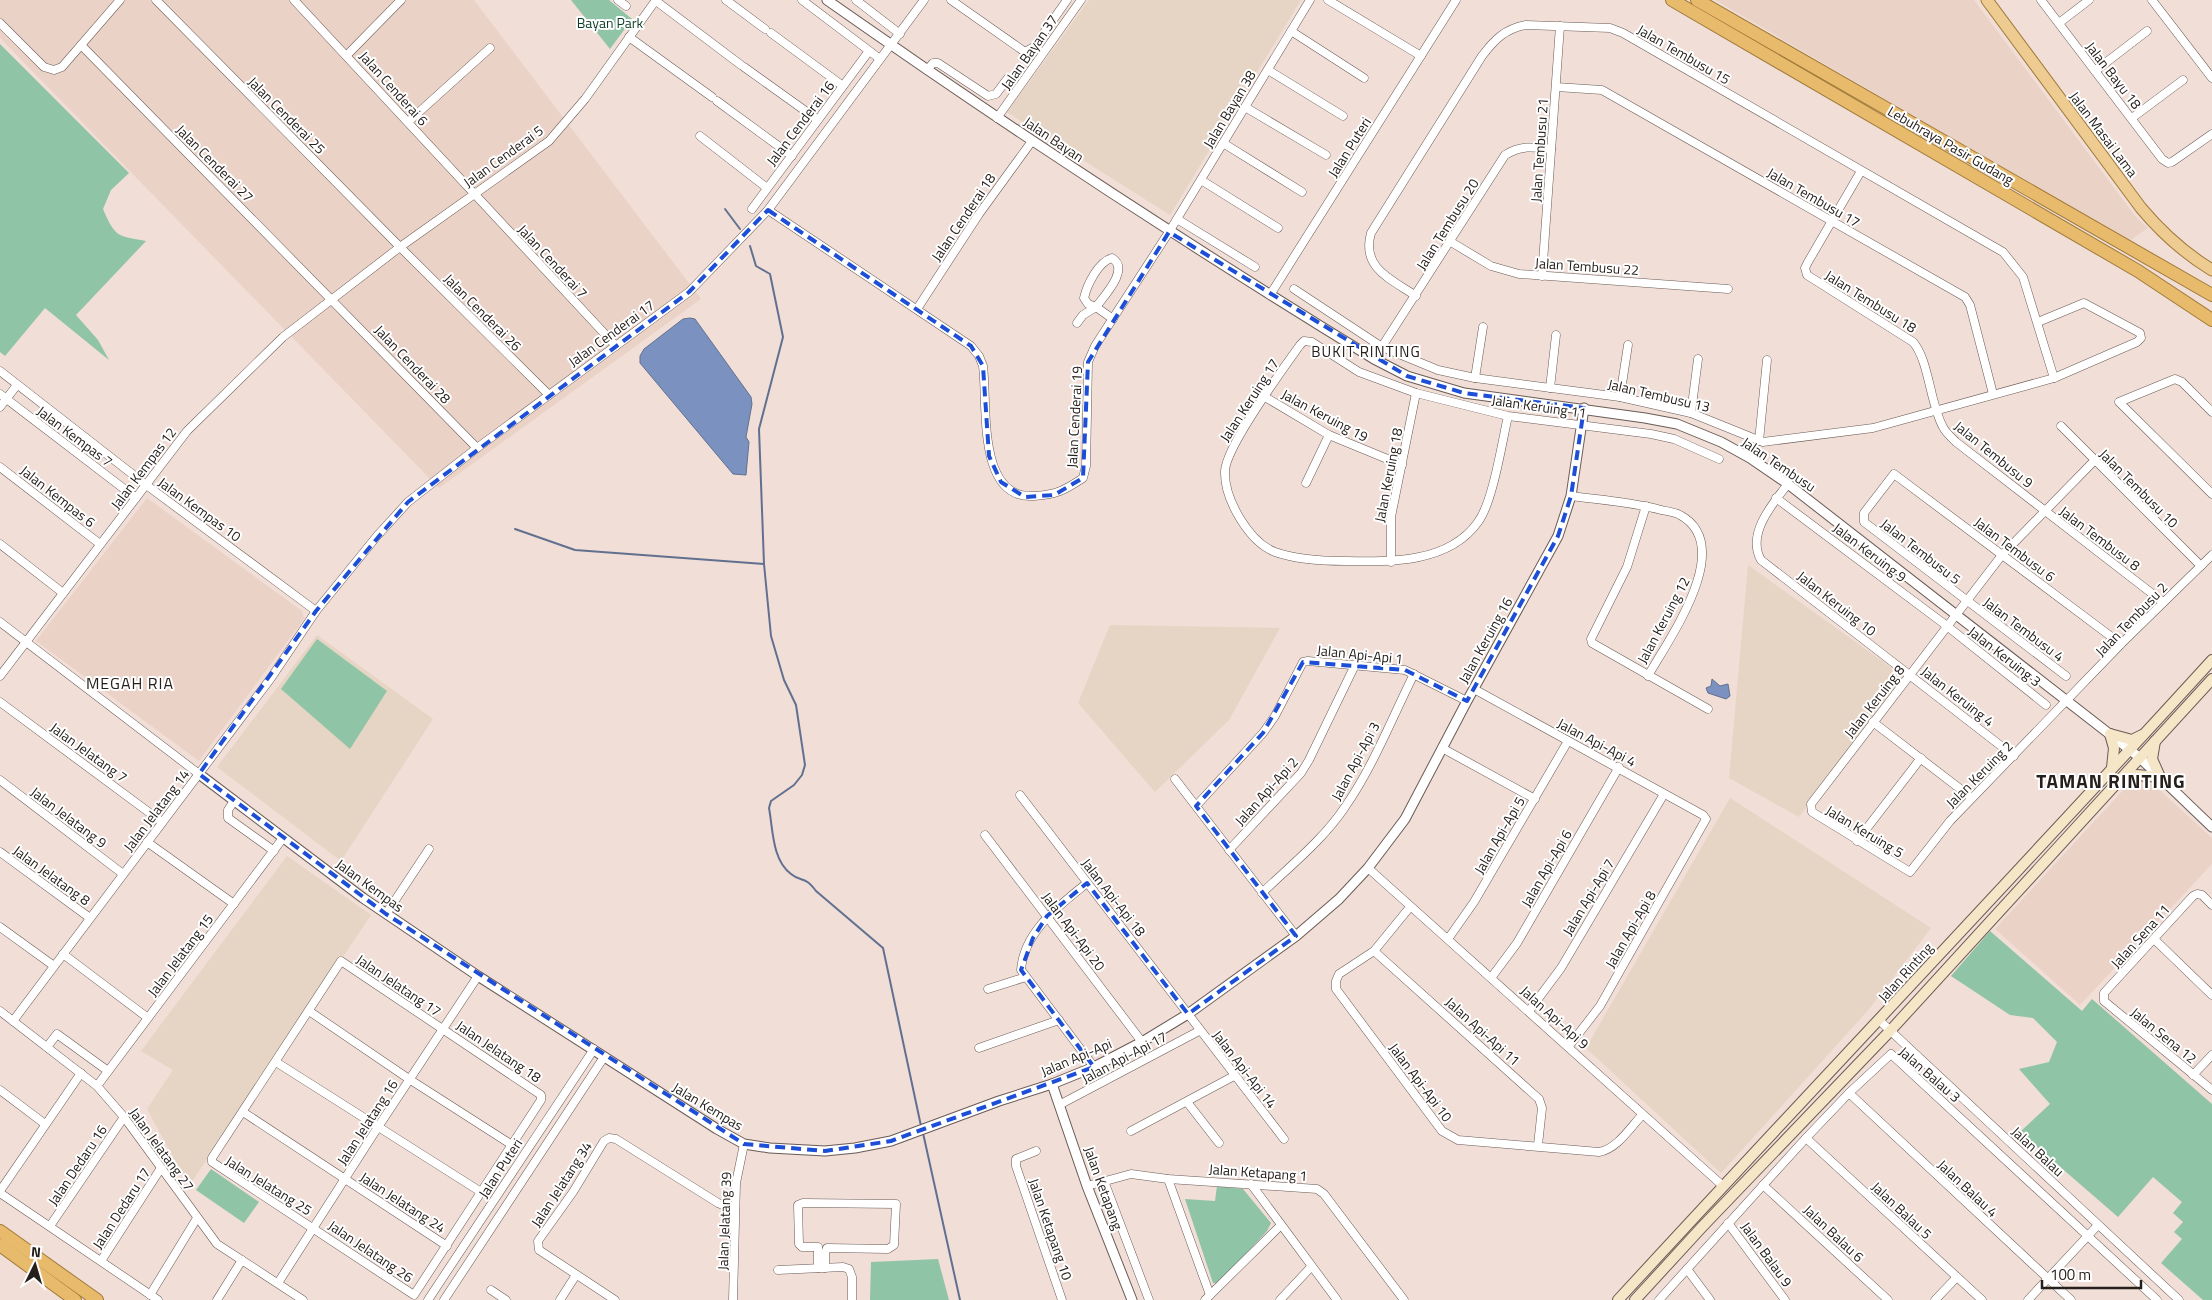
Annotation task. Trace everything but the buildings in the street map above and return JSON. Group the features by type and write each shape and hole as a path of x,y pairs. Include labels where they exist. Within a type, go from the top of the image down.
{"highway":[{"name":"Lebuhraya Pasir Gudang","path":"1672,0 2138,271 2212,320"},
{"name":"Lebuhraya Pasir Gudang","path":"1696,0 2212,295"},
{"path":"0,1231 97,1300"},
{"path":"0,1245 75,1300"}],"main road":[{"name":"Jalan Masai Lama","path":"1988,0 2140,208 2162,233 2187,255 2212,270"},
{"name":"Jalan Rinting","path":"1621,1299 1723,1186 1880,1021 2002,886 2212,660"},
{"name":"Jalan Rinting","path":"1635,1300 1702,1227 1890,1031 2212,679"},
{"path":"2110,734 2132,740 2146,733"},
{"path":"2110,734 2114,748 2111,769"},
{"path":"2118,780 2136,775 2160,777 2152,759 2155,740"}],"street":[{"path":"0,23 48,70 54,70 62,67 120,0"},
{"name":"Jalan Cenderai 25","path":"156,0 400,247"},
{"name":"Jalan Cenderai 6","path":"294,0 347,55 473,194"},
{"path":"347,55 401,0"},
{"path":"618,0 626,6"},
{"path":"656,0 818,120"},
{"name":"Jalan Cenderai 5","path":"332,298 473,194 549,141 585,99 656,0"},
{"path":"726,0 843,86"},
{"path":"802,0 880,59"},
{"name":"Jalan Bayan","path":"827,0 997,118 1169,232 1270,295"},
{"path":"856,0 900,34"},
{"name":"Jalan Cenderai 17","path":"316,611 377,536 408,502 477,448 689,292 768,210 924,0"},
{"path":"951,0 1025,52 1034,46 1067,0"},
{"name":"Jalan Bayan 37","path":"997,118 1081,0"},
{"name":"Jalan Bayan 38","path":"1169,232 1310,0"},
{"path":"1328,0 1420,56"},
{"name":"Jalan Puteri","path":"1270,295 1455,0"},
{"name":"Jalan Bayu 18","path":"2041,0 2162,159 2168,163 2176,160 2212,134"},
{"path":"2059,23 2089,0"},
{"path":"2152,0 2212,78"},
{"name":"Jalan Tembusu 15","path":"1416,296 1380,271 1372,262 1368,251 1371,233 1477,64 1495,39 1509,30 1526,25 1610,28 1623,33 2003,252 2023,277 2054,378"},
{"name":"Jalan Tembusu 21","path":"1542,276 1560,26"},
{"path":"1291,31 1364,78"},
{"path":"2095,71 2147,32"},
{"path":"629,37 792,156"},
{"name":"Jalan Cenderai 27","path":"81,45 332,298"},
{"path":"1034,46 1043,53"},
{"path":"408,122 490,48"},
{"name":"Jalan Cenderai 16","path":"752,209 869,51"},
{"path":"927,70 933,62 938,63 988,96 996,94 1008,78"},
{"path":"1268,70 1343,116"},
{"path":"2132,118 2183,80"},
{"name":"Jalan Tembusu 17","path":"1556,86 1602,90 1965,297 1970,305 1993,394"},
{"path":"1245,107 1326,155"},
{"path":"700,136 767,188"},
{"name":"Jalan Cenderai 18","path":"917,309 979,214 1032,141"},
{"path":"1223,143 1302,192"},
{"name":"Jalan Tembusu 20","path":"1374,359 1451,242 1505,155 1518,148 1527,146 1552,149"},
{"name":"Jalan Tembusu 18","path":"1862,171 1808,262 1805,268 1807,276 1913,342 1919,352 1936,410"},
{"path":"1201,180 1278,228"},
{"name":"Jalan Cenderai 7","path":"473,194 616,346"},
{"name":"Jalan Cenderai 19","path":"768,210 917,309 970,346 979,356 985,378 989,456 1001,482 1010,490 1025,497 1054,495 1083,478 1086,466 1088,362 1095,346 1169,232"},
{"path":"1177,219 1255,267"},
{"name":"Jalan Tembusu 22","path":"1451,242 1491,266 1518,274 1728,289"},
{"name":"Jalan Cenderai 26","path":"400,247 549,395"},
{"path":"1077,323 1083,315 1096,307 1118,275 1120,268 1112,258 1101,265 1086,288 1084,298 1088,304 1096,307 1113,319"},
{"name":"Jalan Tembusu 13","path":"1294,289 1382,347 1438,370 1475,378 1620,397 1691,413 1759,441"},
{"name":"Jalan Tembusu","path":"1270,295 1374,359 1408,376 1464,393 1584,408 1677,424 1721,442 1743,454 1788,484 2139,757 2212,827"},
{"name":"Jalan Cenderai 28","path":"332,298 477,448"},
{"name":"Jalan Kempas 12","path":"0,676 187,431 283,337 332,298"},
{"path":"1767,360 1759,441 1873,428 2054,378 2137,342 2141,338 2140,333 2084,303 2038,322"},
{"path":"1475,378 1483,327"},
{"path":"1550,388 1556,335"},
{"name":"Jalan Keruing 11","path":"1304,341 1312,342 1359,372 1416,393 1508,416 1674,439 1719,459"},
{"name":"Jalan Keruing 17","path":"1304,341 1265,397 1229,454 1225,471 1233,504 1249,533 1259,543 1274,552 1315,560 1391,562 1424,556 1450,546 1467,534 1479,521 1487,504 1508,416"},
{"path":"1620,397 1628,345"},
{"path":"1691,413 1698,359"},
{"name":"Jalan Kempas 10","path":"0,371 146,484 316,611"},
{"path":"2212,412 2182,382 2175,379 2120,402 2212,494"},
{"path":"0,408 3,397 18,385"},
{"name":"Jalan Keruing 18","path":"1391,562 1390,527 1416,393"},
{"name":"Jalan Kempas 7","path":"3,397 136,498"},
{"name":"Jalan Keruing 19","path":"1265,397 1329,435 1402,465"},
{"name":"Jalan Keruing 16","path":"1368,868 1405,819 1467,701 1558,536 1571,496 1584,408"},
{"name":"Jalan Tembusu 9","path":"1936,410 1943,429 1956,442 2045,512"},
{"name":"Jalan Tembusu 10","path":"2061,426 2201,566"},
{"path":"1306,483 1329,435"},
{"name":"Jalan Keruing 8","path":"1811,804 2002,555 2094,461"},
{"name":"Jalan Kempas 6","path":"0,467 100,544"},
{"name":"Jalan Tembusu 6","path":"1863,518 1864,513 1894,474 2121,644"},
{"path":"1776,498 1788,484"},
{"name":"Jalan Keruing 12","path":"1571,496 1646,506 1680,514 1699,536 1702,550 1699,578 1690,602 1648,676"},
{"name":"Jalan Keruing 10","path":"1776,498 1762,519 1757,546 1761,560 1910,675"},
{"name":"Jalan Keruing 9","path":"1776,498 1947,626"},
{"path":"1646,506 1627,567 1592,634 1592,643 1708,709"},
{"name":"Jalan Tembusu 8","path":"2045,512 2163,602"},
{"name":"Jalan Tembusu 5","path":"1863,518 1864,522 1967,602"},
{"path":"0,544 64,593"},
{"name":"Jalan Tembusu 2","path":"2067,700 2212,554"},
{"name":"Jalan Tembusu 4","path":"1967,602 2066,676"},
{"name":"Jalan Jelatang 14","path":"13,1021 271,678 316,611"},
{"name":"Jalan Kempas","path":"0,622 234,801 386,914 478,976 717,1130 744,1144"},
{"name":"Jalan Keruing 3","path":"1947,626 2046,705"},
{"name":"Jalan Api-Api 1","path":"1196,806 1263,733 1275,716 1304,662 1396,668 1414,674 1467,701"},
{"name":"Jalan Api-Api 2","path":"1229,850 1300,774 1309,760 1355,665"},
{"name":"Jalan Api-Api 3","path":"1262,893 1327,830 1345,808 1414,674"},
{"name":"Jalan Keruing 4","path":"1910,675 2014,756"},
{"name":"Jalan Api-Api 4","path":"1474,689 1619,767 1703,815 1706,819"},
{"name":"Jalan Keruing 2","path":"1914,869 1950,821 2067,700"},
{"name":"Jalan Jelatang 7","path":"0,702 162,822"},
{"path":"1873,722 1972,798"},
{"name":"Jalan Api-Api 5","path":"1448,940 1474,902 1568,741"},
{"path":"1442,748 1534,799"},
{"path":"1858,841 1921,758"},
{"name":"Jalan Api-Api 6","path":"1491,978 1517,943 1619,767"},
{"path":"1175,779 1296,936"},
{"name":"Jalan Jelatang 9","path":"0,780 123,874"},
{"name":"Jalan Api-Api 7","path":"1529,1011 1561,968 1664,794"},
{"name":"Jalan Api-Api 18","path":"1020,795 1188,1014"},
{"path":"234,801 228,810 228,818 274,851"},
{"name":"Jalan Keruing 5","path":"1811,804 1812,812 1907,871 1910,872 1914,869"},
{"name":"Jalan Api-Api 8","path":"1569,1046 1600,1006 1706,819"},
{"name":"Jalan Api-Api 20","path":"985,835 1142,1042"},
{"name":"Jalan Jelatang 15","path":"97,1086 283,838"},
{"path":"147,842 234,904"},
{"path":"386,914 429,849"},
{"name":"Jalan Jelatang 8","path":"0,852 90,918"},
{"name":"Jalan Api-Api 9","path":"1368,868 1569,1046 1642,1115 1723,1186"},
{"name":"Jalan Api-Api","path":"744,1144 770,1148 825,1151 856,1148 891,1141 999,1101 1052,1084 1094,1066 1142,1042 1188,1014 1296,936 1338,899 1368,868"},
{"path":"1087,883 1047,916 1032,938 1022,960 1021,970 1094,1066"},
{"name":"Jalan Sena 11","path":"2103,997 2104,992 2193,896 2197,894 2202,895 2212,904"},
{"name":"Jalan Api-Api 10","path":"1410,907 1374,951 1339,974 1336,981 1336,989 1442,1131 1458,1140 1599,1152 1614,1146 1642,1115"},
{"path":"0,926 54,966"},
{"path":"2154,939 2212,995"},
{"name":"Jalan Api-Api 11","path":"1374,951 1539,1099 1542,1108 1538,1146"},
{"path":"63,954 148,1018"},
{"name":"Jalan Jelatang 17","path":"309,1011 341,961 443,1029"},
{"name":"Jalan Jelatang 16","path":"278,1284 409,1079 478,976"},
{"path":"988,989 1026,977"},
{"name":"Jalan Sena 12","path":"2103,997 2104,1001 2212,1090"},
{"name":"Jalan Jelatang 27","path":"0,1011 97,1086 124,1118 217,1244 303,1300"},
{"path":"243,1112 309,1011 409,1079 512,1145 446,1246"},
{"name":"Jalan Api-Api 14","path":"1188,1014 1284,1139"},
{"path":"980,1048 1059,1020"},
{"name":"Jalan Balau","path":"1880,1021 2179,1300"},
{"name":"Jalan Jelatang 18","path":"443,1029 541,1095 541,1100 512,1145"},
{"name":"Jalan Api-Api 17","path":"1059,1105 1200,1031"},
{"path":"47,1047 57,1034 108,1071"},
{"name":"Jalan Puteri","path":"428,1300 594,1049"},
{"name":"Jalan Balau 3","path":"1659,1300 1806,1138 1849,1093 1891,1054 2157,1300"},
{"path":"2193,1075 2212,1055"},
{"name":"Jalan Puteri","path":"444,1300 604,1057"},
{"path":"276,1062 481,1192"},
{"path":"80,1073 0,1192 158,1300"},
{"path":"1131,1131 1234,1076"},
{"name":"Jalan Ketapang","path":"1052,1084 1087,1186 1132,1300"},
{"path":"0,1090 45,1124"},
{"name":"Jalan Balau 4","path":"1849,1093 2071,1300"},
{"path":"1187,1102 1219,1143"},
{"name":"Jalan Jelatang 25","path":"243,1112 212,1158 212,1162 314,1228"},
{"name":"Jalan Jelatang 24","path":"243,1112 446,1246"},
{"name":"Jalan Dedaru 16","path":"50,1226 124,1118"},
{"name":"Jalan Jelatang 34","path":"576,1274 539,1250 537,1246 538,1241 573,1192 604,1141 609,1138 616,1139 718,1203 735,1210"},
{"name":"Jalan Balau 5","path":"1806,1138 1982,1300"},
{"name":"Jalan Jelatang 39","path":"734,1300 735,1210 738,1170 744,1144"},
{"name":"Jalan Ketapang 10","path":"1036,1151 1016,1159 1016,1166 1062,1300"},
{"name":"Jalan Dedaru 17","path":"101,1261 161,1168"},
{"name":"Jalan Ketapang 1","path":"1087,1186 1131,1174 1168,1179 1317,1189 1324,1194 1404,1300"},
{"path":"1168,1179 1208,1297 1281,1225"},
{"path":"1104,1181 1149,1300"},
{"path":"1251,1184 1337,1300"},
{"name":"Jalan Balau 6","path":"1763,1185 1888,1300"},
{"path":"803,1203 896,1204 895,1239 891,1248 827,1248 824,1253 822,1268 818,1247 802,1247 799,1244 798,1205 803,1203"},
{"path":"150,1295 197,1218"},
{"name":"Jalan Balau 9","path":"1728,1223 1785,1300"},
{"path":"2028,1300 2098,1225"},
{"name":"Jalan Jelatang 26","path":"314,1228 414,1295 446,1246"},
{"path":"217,1300 242,1260"},
{"path":"778,1270 843,1267 849,1269 852,1277 852,1300"},
{"path":"1280,1300 1311,1267"},
{"path":"1687,1268 1710,1300"},
{"path":"560,1300 576,1274 615,1300"},
{"path":"1935,1300 1956,1277"},
{"path":"491,1290 506,1300"},
{"path":"286,1300 291,1292"}],"highlighted area":[{"path":"768,210 971,346 983,366 989,456 1001,482 1025,497 1054,495 1083,478 1088,362 1169,232 1407,376 1464,393 1584,408 1571,496 1558,536 1467,701 1405,670 1303,662 1263,733 1196,806 1296,936 1188,1014 1087,883 1047,916 1033,938 1021,970 1094,1067 891,1141 825,1151 744,1144 386,914 199,774 316,611 408,502 689,292"}],"shaded area":[{"path":"0,0 474,0 701,299 439,488 0,38"},
{"path":"1089,0 1301,0 1170,215 1007,112"},
{"path":"1715,0 1974,0 2135,216 2148,228 2129,241"},
{"path":"147,498 302,611 304,619 199,761 36,641"},
{"path":"1748,565 1903,676 1799,817 1729,778"},
{"path":"1110,625 1280,628 1229,720 1155,792 1078,703"},
{"path":"317,635 433,719 341,861 217,767"},
{"path":"2142,779 2154,785 2212,838 2212,864 2080,1005 1995,929 2125,788 2133,781"},
{"path":"1730,798 1931,928 1870,1008 1721,1173 1586,1048"},
{"path":"287,856 371,915 189,1186 147,1109 173,1070 141,1051"}],"green space":[{"name":"Bayan Park","path":"571,0 609,0 632,19 610,49"},
{"path":"0,44 129,173 111,190 103,209 118,234 146,241 76,315 98,340 109,360 45,308 5,356 0,352"},
{"path":"317,639 387,691 350,749 281,689"},
{"path":"1990,931 2082,1011 2092,999 2212,1104 2212,1300 2203,1300 2161,1263 2182,1239 2174,1232 2183,1222 2173,1213 2182,1202 2153,1177 2118,1217 2020,1132 2050,1104 2019,1069 2049,1062 2057,1042 2033,1018 2010,1015 1951,976"},
{"path":"211,1169 259,1202 244,1223 196,1190"},
{"path":"1217,1186 1243,1189 1271,1223 1267,1231 1219,1283 1213,1283 1185,1199 1215,1201"},
{"path":"938,1259 949,1300 870,1300 871,1262"}],"water":[{"path":"683,319 695,319 751,397 752,404 746,437 749,442 746,475 733,474 640,363 640,356 644,349"},
{"path":"1712,679 1720,686 1728,684 1730,696 1726,699 1708,693 1706,688 1711,686"}],"waterway":[{"path":"725,209 740,229"},
{"path":"750,246 756,266 770,274 783,337 759,429 764,564 771,636 784,680 796,705 805,765 802,775 794,785 771,801 769,808 774,844 780,861 791,874 809,883 883,948 921,1126"},
{"path":"515,529 575,550 764,564"},
{"path":"923,1133 960,1300"}],"district":[{"name":"BUKIT RINTING","path":"1366,351"},
{"name":"MEGAH RIA","path":"130,683"},
{"name":"TAMAN RINTING","path":"2111,780"}]}
